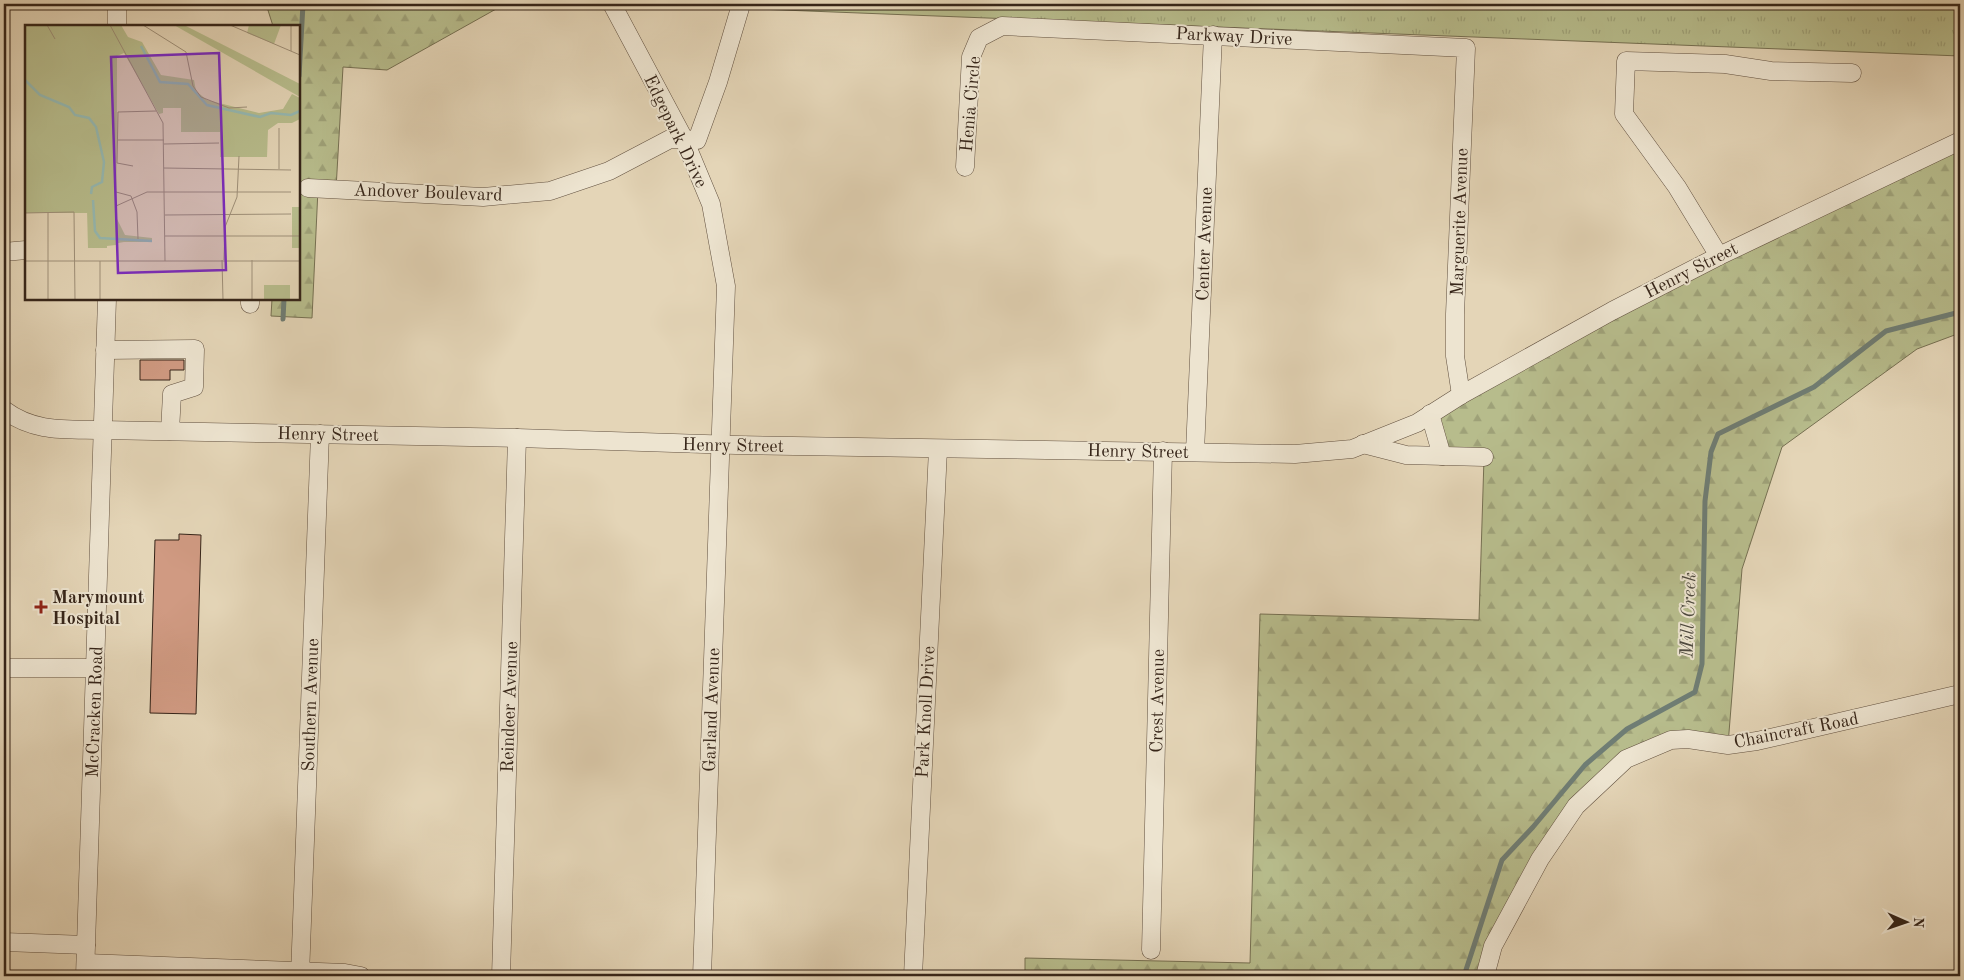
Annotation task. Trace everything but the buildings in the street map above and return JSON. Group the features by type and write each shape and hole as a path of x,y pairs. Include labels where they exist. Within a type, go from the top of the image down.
{"street":[{"path":"116,25 117,4"},
{"name":"Edgepark Drive","path":"612,4 684,139 710,204 726,286 720,445"},
{"name":"Andover Boulevard","path":"308,188 483,197 550,191 609,171 670,138 697,140 718,82 740,8"},
{"name":"Parkway Drive","path":"1002,26 1466,48"},
{"name":"Henia Circle","path":"965,167 970,57 979,38 1002,26"},
{"name":"Center Avenue","path":"1195,452 1213,35"},
{"name":"Marguerite Avenue","path":"1461,396 1455,356 1455,314 1466,48"},
{"path":"1719,256 1677,187 1624,114 1626,61 1725,64 1771,71 1852,73"},
{"name":"Henry Street","path":"4,410 21,421 35,426 170,432 516,438 720,445 938,449 1295,454 1352,449 1417,422 1612,311 1719,256 1960,141"},
{"path":"4,252 25,250"},
{"name":"McCracken Road","path":"86,970 107,300"},
{"path":"105,350 195,348 194,387 172,394 170,432"},
{"path":"1430,414 1442,456"},
{"name":"Southern Avenue","path":"301,974 320,434"},
{"name":"Reindeer Avenue","path":"501,976 516,438"},
{"name":"Henry Street","path":"1363,444 1406,455 1484,457"},
{"name":"Garland Avenue","path":"702,976 720,445"},
{"name":"Park Knoll Drive","path":"913,976 938,449"},
{"name":"Crest Avenue","path":"1151,950 1162,451"},
{"path":"4,668 95,668"},
{"name":"Chaincraft Road","path":"1485,976 1494,946 1540,859 1576,806 1626,759 1671,740 1688,739 1728,745 1757,741 1960,694"},
{"path":"4,942 86,945"},
{"path":"86,970 301,974 345,973 361,976"}],"green space":[{"path":"266,4 505,4 387,70 343,67 336,189 318,189 312,318 271,316 272,300 300,300 300,25 273,25"},
{"path":"629,4 1960,4 1960,56"},
{"path":"1960,141 1960,333 1917,349 1782,447 1742,569 1728,745 1688,739 1626,759 1576,806 1485,976 1025,976 1025,958 1250,963 1260,614 1479,620 1484,458 1442,456 1430,414"}],"waterway":[{"path":"300,58 303,4"},
{"path":"283,319 284,300"},
{"name":"Mill Creek","path":"1464,976 1502,860 1533,827 1585,765 1627,729 1695,692 1702,664 1705,501 1711,452 1718,434 1814,387 1886,331 1960,312"}],"place":[{"name":"Marymount Hospital","path":"41,607"}]}
